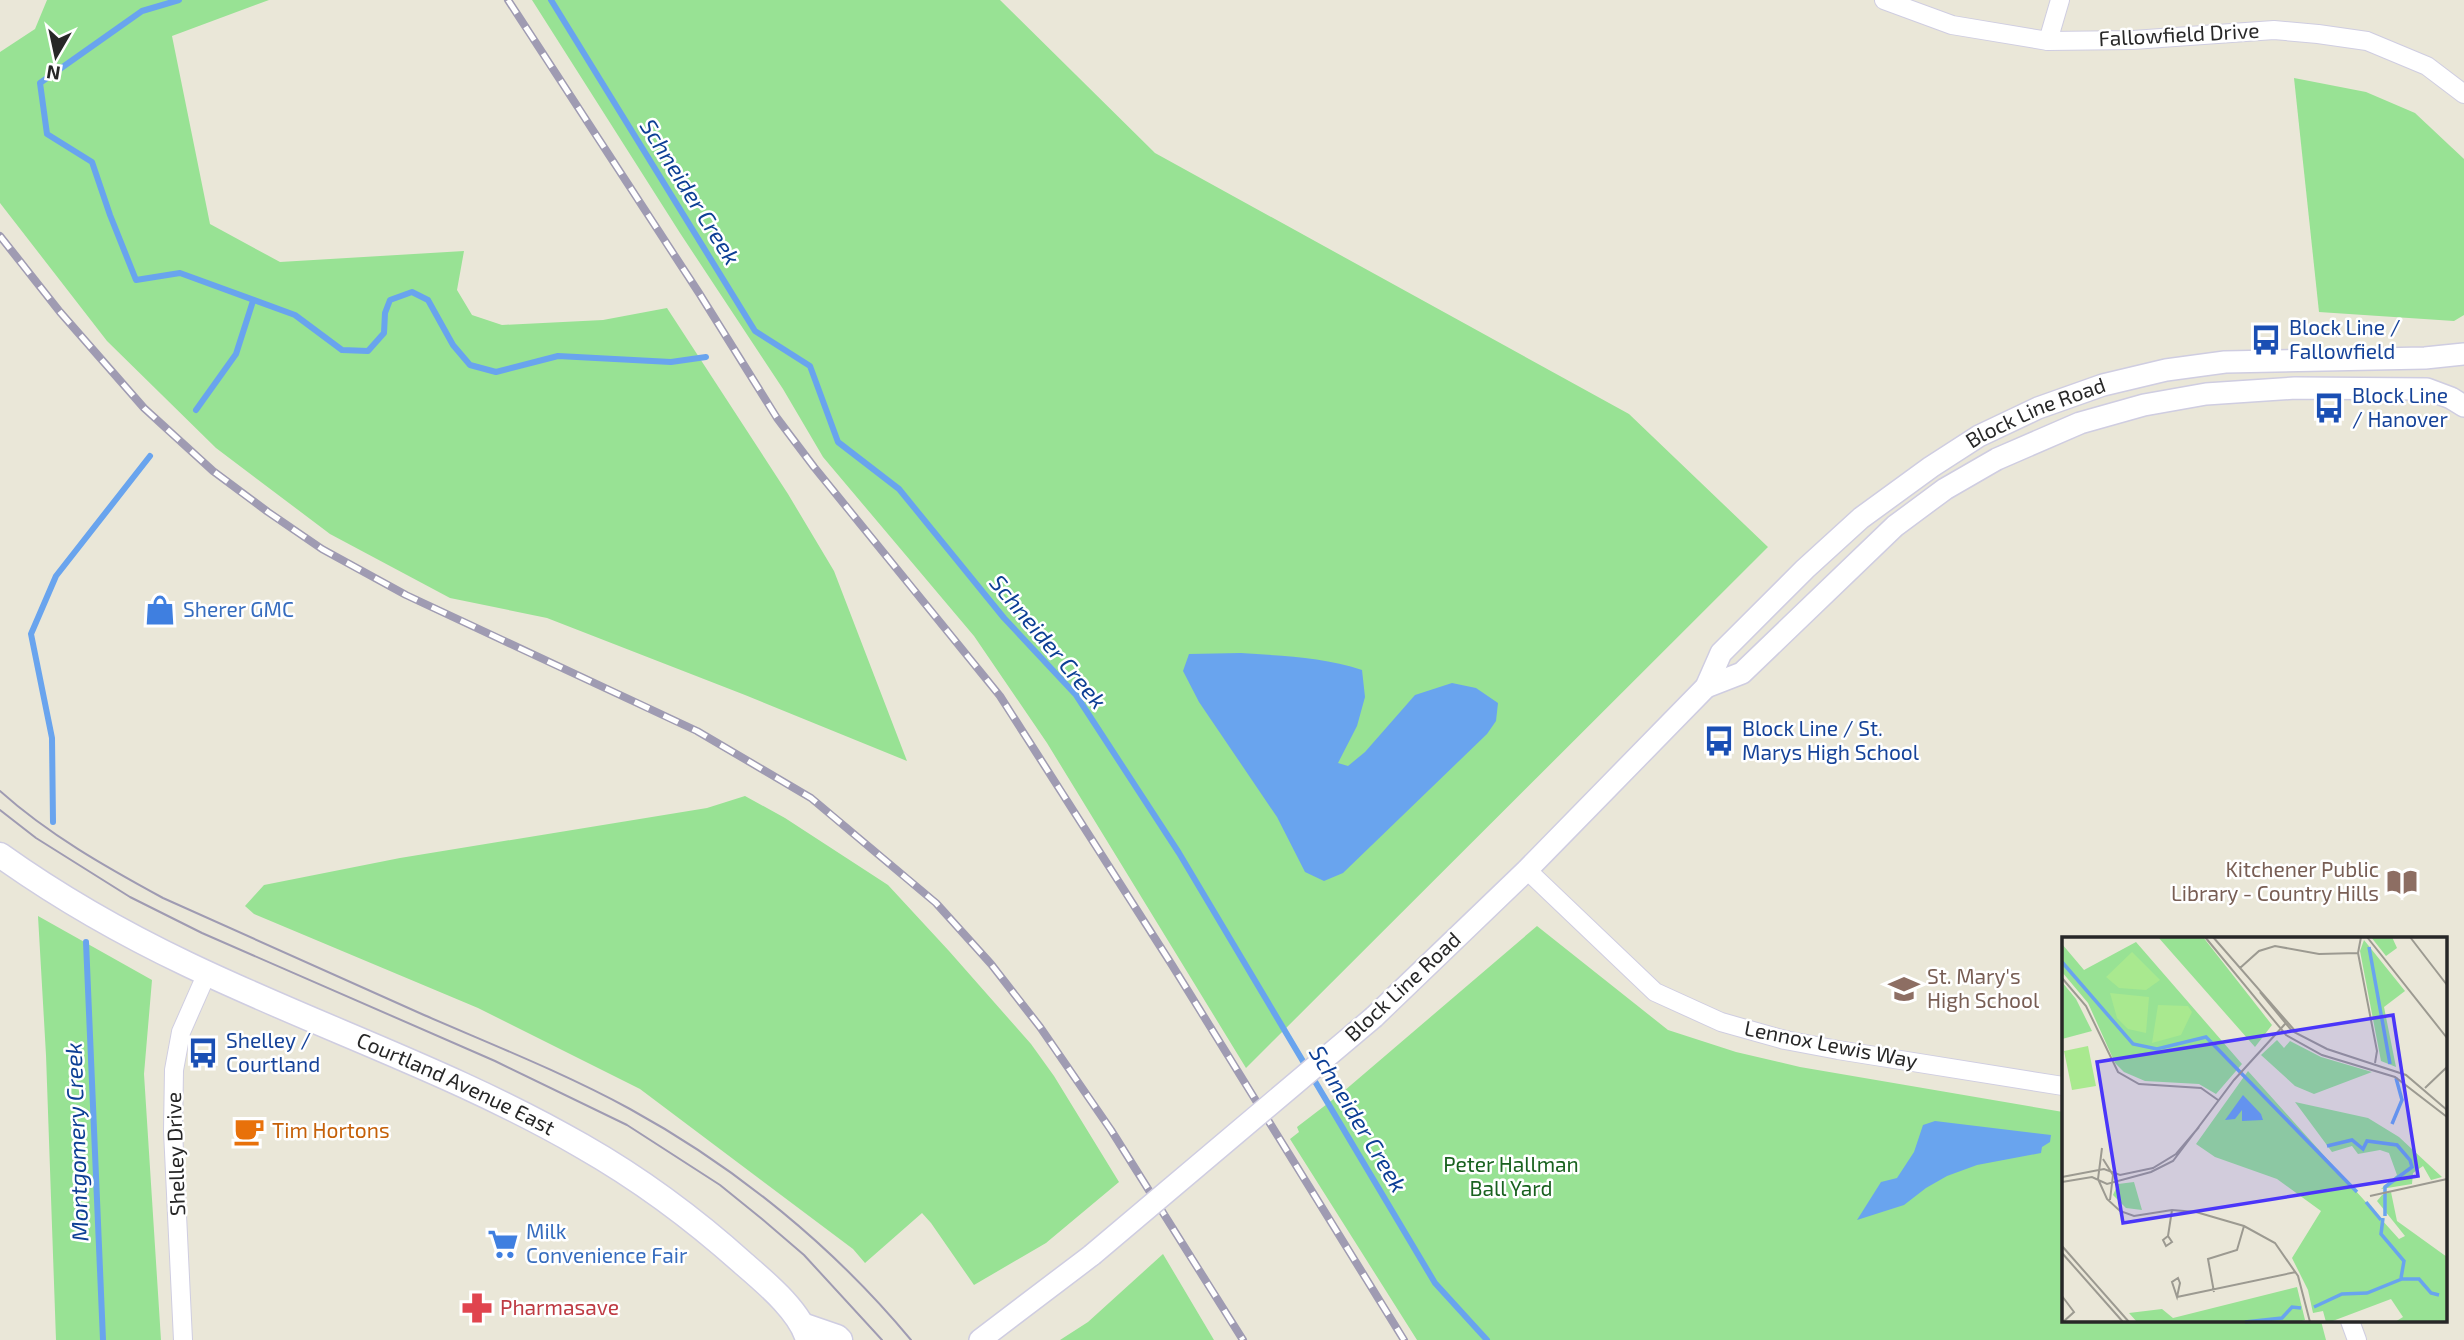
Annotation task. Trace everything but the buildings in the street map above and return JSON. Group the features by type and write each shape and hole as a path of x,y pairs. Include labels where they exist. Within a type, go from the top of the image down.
{"main road":[{"name":"Courtland Avenue East","path":"0,855 104,922 207,973 476,1091 582,1146 633,1178 721,1244 766,1283 806,1333 837,1337 840,1340"}],"street":[{"name":"Fallowfield Drive","path":"1884,0 1952,25 2049,41 2133,40 2274,30 2367,41 2427,66 2464,94"},
{"path":"2049,41 2060,0"},
{"name":"Block Line Road","path":"980,1340 1093,1255 1374,1017 1527,870 1706,687 1721,653 1805,569 1861,518 1931,467 1979,436 2038,408 2103,385 2166,370 2225,362 2425,358 2464,354"},
{"name":"Block Line Road","path":"1706,687 1742,673 1895,526 1945,489 1997,459 2080,423 2144,405 2206,394 2295,388 2427,389 2464,406"},
{"name":"Lennox Lewis Way","path":"1527,870 1656,992 1721,1022 1785,1040 1838,1050 2062,1086"},
{"name":"Shelley Drive","path":"183,1340 173,1131 173,1070 181,1032 207,973"},
{"path":"2350,1322 2357,1340"}],"green space":[{"path":"47,0 269,0 172,36 210,224 280,262 464,251 457,290 472,315 502,325 603,320 667,308 788,494 834,571 907,761 547,618 450,598 330,534 216,448 107,341 0,203 0,52 35,29"},
{"path":"532,0 1000,0 1155,153 1629,414 1768,547 1246,1068 1047,743 974,636 823,457 783,389"},
{"path":"2294,78 2366,92 2415,113 2464,159 2464,315 2454,321 2319,312"},
{"path":"745,796 785,818 888,885 1031,1044 1054,1076 1119,1182 1046,1243 974,1285 922,1213 865,1263 853,1249 640,1089 478,1008 254,914 245,906 264,885 400,858 707,808"},
{"path":"38,916 152,980 144,1074 161,1340 56,1340"},
{"name":"Peter Hallman Ball Yard","path":"1537,926 1668,1030 1736,1052 1800,1067 2062,1112 2062,1322 2321,1322 2326,1340 1417,1340 1290,1139 1299,1132 1297,1127 1344,1091"},
{"path":"1163,1254 1214,1340 1060,1340 1088,1322"}],"water":[{"path":"1241,653 1317,660 1362,670 1365,697 1357,726 1338,763 1348,766 1365,752 1415,695 1452,683 1476,688 1498,703 1496,721 1487,734 1343,873 1324,881 1305,872 1277,817 1199,702 1183,671 1189,654"},
{"path":"1935,1121 2051,1135 2050,1142 2042,1147 2041,1153 1977,1165 1947,1176 1904,1205 1857,1220 1881,1182 1897,1178 1914,1152 1923,1125"}],"waterway":[{"name":"Schneider Creek","path":"179,0 142,11 40,83 47,134 92,162 136,280 180,273 295,315 342,350 368,351 384,333 385,313 390,300 412,292 428,300 453,345 470,365 496,372 558,356 671,362 706,357"},
{"name":"Schneider Creek","path":"551,0 755,331 810,366 838,442 899,489 1004,618 1076,695 1179,853 1435,1283 1487,1340"},
{"name":"Montgomery Creek","path":"196,410 236,354 253,301"},
{"name":"Montgomery Creek","path":"53,822 52,738 31,634 56,576 150,456"},
{"name":"Montgomery Creek","path":"86,942 103,1340"}],"tram line":[{"path":"0,791 58,836 163,898 554,1071 669,1132 745,1183 816,1241 850,1273 911,1340"},
{"path":"0,810 36,838 130,897 202,933 495,1061 627,1125 720,1185 762,1219 804,1255 882,1340"}],"railway":[{"path":"508,0 777,418 1000,696 1172,965 1404,1340"},
{"path":"0,236 60,312 144,408 213,471 268,512 322,549 406,595 697,731 811,798 936,903 991,964 1040,1027 1111,1130 1243,1340"}],"place":[{"name":"Block Line / Fallowfield","path":"2266,340"},
{"name":"Block Line / Hanover","path":"2329,408"},
{"name":"Sherer GMC","path":"160,610"},
{"name":"Block Line / St. Marys High School","path":"1719,741"},
{"name":"Kitchener Public Library - Country Hills","path":"2402,882"},
{"name":"St. Mary's High School","path":"1904,989"},
{"name":"Shelley / Courtland","path":"203,1053"},
{"name":"Tim Hortons","path":"249,1131"},
{"name":"Milk Convenience Fair","path":"503,1244"},
{"name":"Pharmasave","path":"477,1308"}]}
